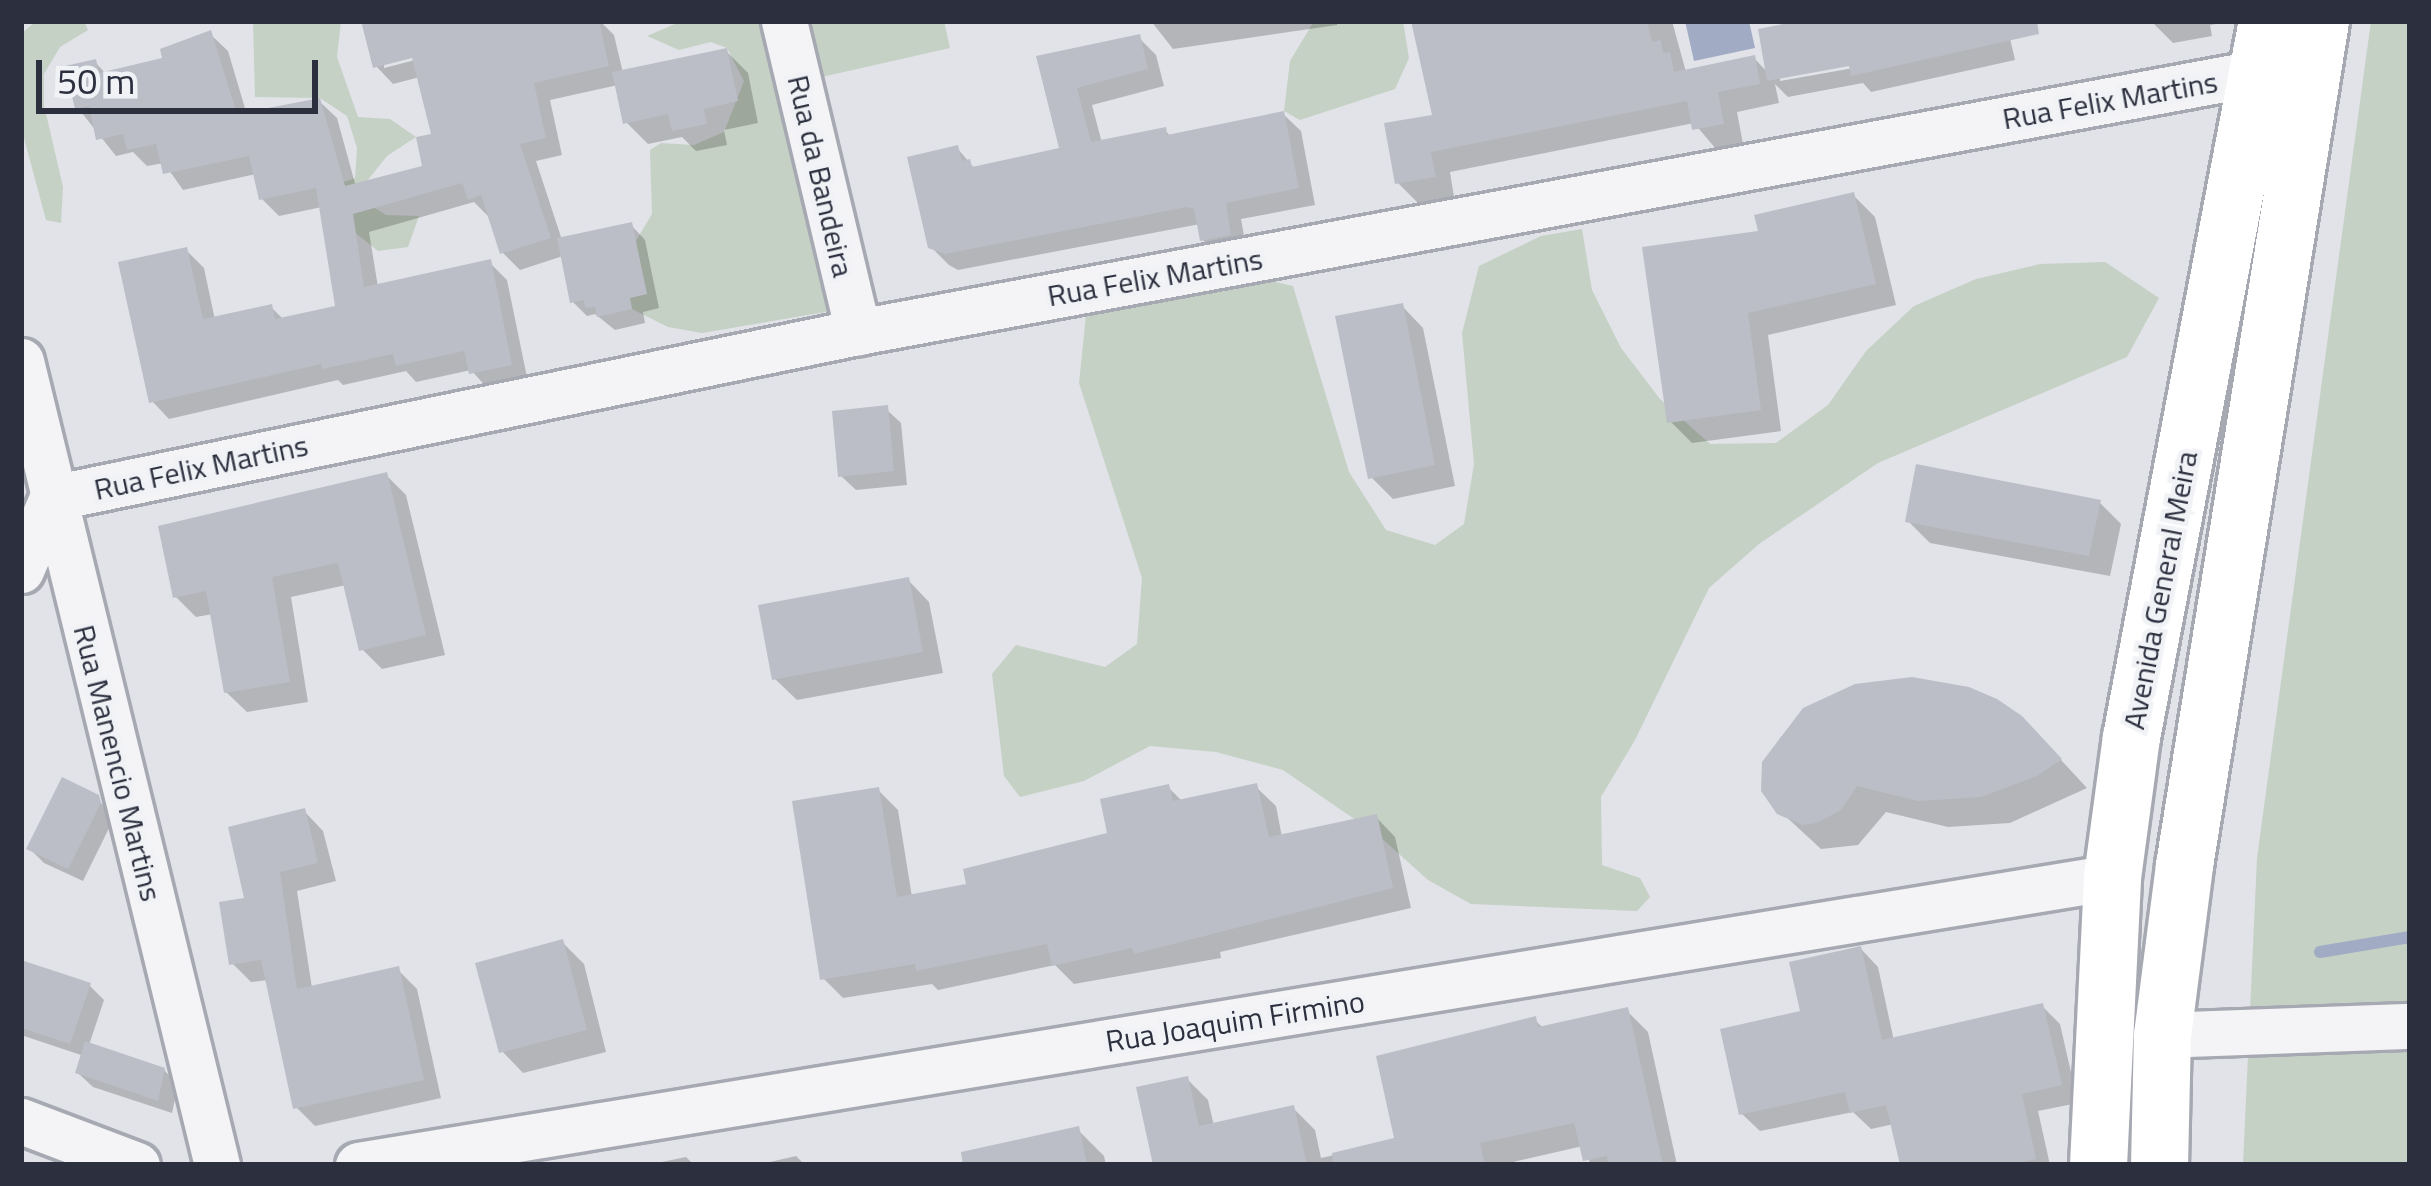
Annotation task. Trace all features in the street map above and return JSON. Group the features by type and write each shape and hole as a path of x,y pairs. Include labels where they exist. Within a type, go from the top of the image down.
{"main road":[{"path":"2159,1165 2162,1035 2184,865 2320,21"},
{"name":"Avenida General Meira","path":"2098,1165 2112,877 2131,737 2264,46"}],"street":[{"name":"Rua da Bandeira","path":"784,21 858,332"},
{"name":"Rua Felix Martins","path":"52,498 2264,46"},
{"name":"Rua Manencio Martins","path":"21,361 217,1165"},
{"path":"21,570 52,498"},
{"name":"Rua Joaquim Firmino","path":"358,1165 2112,877"},
{"path":"2162,1035 2410,1026"},
{"path":"21,1121 136,1165"}],"green space":[{"path":"36,21 84,21 88,30 60,47 44,74 44,105 63,187 61,223 46,220 21,127 21,34"},
{"path":"253,21 341,21 337,57 358,117 390,119 416,137 387,156 367,181 375,208 386,215 419,216 408,247 378,251 329,212 344,182 355,178 357,148 347,116 320,98 255,97"},
{"path":"682,21 778,21 831,311 702,333 668,327 632,309 619,269 652,214 650,150 661,143 694,145 724,132 744,81 727,48 711,42 679,50 647,36"},
{"path":"800,21 944,21 950,48 813,79"},
{"path":"1314,21 1403,21 1409,58 1395,89 1300,120 1284,111 1290,61"},
{"path":"2371,21 2410,21 2410,1165 2243,1165 2257,858"},
{"path":"1582,229 1592,290 1621,348 1660,399 1710,444 1776,443 1828,405 1866,351 1914,306 1976,279 2040,264 2105,262 2159,298 2127,357 1878,463 1759,544 1709,588 1635,740 1601,797 1602,865 1640,878 1650,897 1637,911 1471,904 1428,880 1379,836 1283,770 1216,752 1150,746 1084,781 1020,797 1004,776 992,674 1016,645 1105,667 1137,644 1142,578 1079,383 1086,315 1109,302 1244,275 1293,286 1349,472 1386,530 1435,545 1464,524 1474,464 1462,333 1479,266 1541,236"}],"water":[{"path":"1685,21 1749,21 1755,48 1694,61"}],"building":[{"path":"361,21 599,21 609,66 534,83 546,138 520,144 551,238 500,254 481,195 468,200 462,183 353,214 364,287 491,259 512,365 469,374 464,351 396,366 393,354 322,369 321,364 149,403 118,262 187,247 203,319 272,304 275,319 335,306 316,188 259,200 249,156 163,174 156,144 127,150 123,134 96,140 89,106 75,109 65,66 96,59 99,73 162,58 160,49 211,30 237,114 320,98 345,186 422,166 416,137 431,134 412,58 373,68"},
{"path":"1411,21 1647,21 1652,42 1661,40 1663,53 1670,52 1674,72 1755,55 1760,84 1718,92 1724,124 1692,130 1687,101 1431,152 1436,177 1395,184 1384,123 1432,115"},
{"path":"1799,21 2037,21 2039,34 1851,76 1849,66 1767,81 1758,29"},
{"path":"1140,34 1148,69 1077,88 1091,142 1166,127 1167,135 1284,111 1299,188 1226,203 1231,235 1200,241 1194,209 1187,207 945,254 928,248 907,157 958,145 962,161 970,159 972,167 1059,148 1036,56"},
{"path":"727,48 738,101 704,109 707,124 672,131 668,114 623,124 612,72"},
{"path":"1854,192 1876,284 1748,313 1761,410 1667,423 1642,247 1758,231 1754,215"},
{"path":"632,222 647,294 630,298 632,309 597,317 595,307 585,308 584,300 570,303 557,238"},
{"path":"1403,303 1435,465 1368,479 1335,316"},
{"path":"888,405 894,471 838,477 832,411"},
{"path":"1916,464 2101,500 2089,556 1905,522"},
{"path":"387,472 426,635 359,651 338,563 272,577 290,682 224,693 206,591 173,598 158,526"},
{"path":"909,577 923,652 772,680 758,605"},
{"path":"1912,677 1969,687 1997,699 2022,716 2062,759 2037,776 1981,797 1918,801 1857,786 1841,810 1817,823 1803,825 1777,814 1761,791 1762,762 1803,708 1855,684"},
{"path":"62,777 99,795 101,803 68,869 26,849"},
{"path":"1257,783 1269,837 1377,814 1393,888 1134,954 1132,948 1052,966 1047,944 916,971 915,964 820,980 792,801 879,787 897,897 966,884 963,869 1107,833 1100,799 1169,784 1173,801"},
{"path":"305,808 318,863 280,872 297,989 399,966 424,1080 293,1109 261,960 229,965 219,902 244,898 228,827"},
{"path":"563,939 587,1030 499,1053 475,963"},
{"path":"1861,946 1882,1040 2043,1003 2062,1085 2022,1094 2036,1159 2008,1165 1900,1165 1886,1105 1850,1113 1845,1092 1739,1115 1720,1029 1800,1011 1789,962"},
{"path":"21,960 91,983 70,1044 21,1028"},
{"path":"1628,1007 1663,1165 1608,1165 1607,1156 1583,1161 1574,1123 1480,1143 1485,1165 1333,1165 1332,1153 1394,1138 1376,1056 1536,1016 1538,1027"},
{"path":"85,1041 165,1068 158,1101 75,1073"},
{"path":"1188,1076 1199,1126 1294,1105 1307,1165 1153,1165 1136,1087"},
{"path":"1079,1126 1087,1165 963,1165 961,1152"}],"waterway":[{"path":"2320,952 2410,937"}]}
